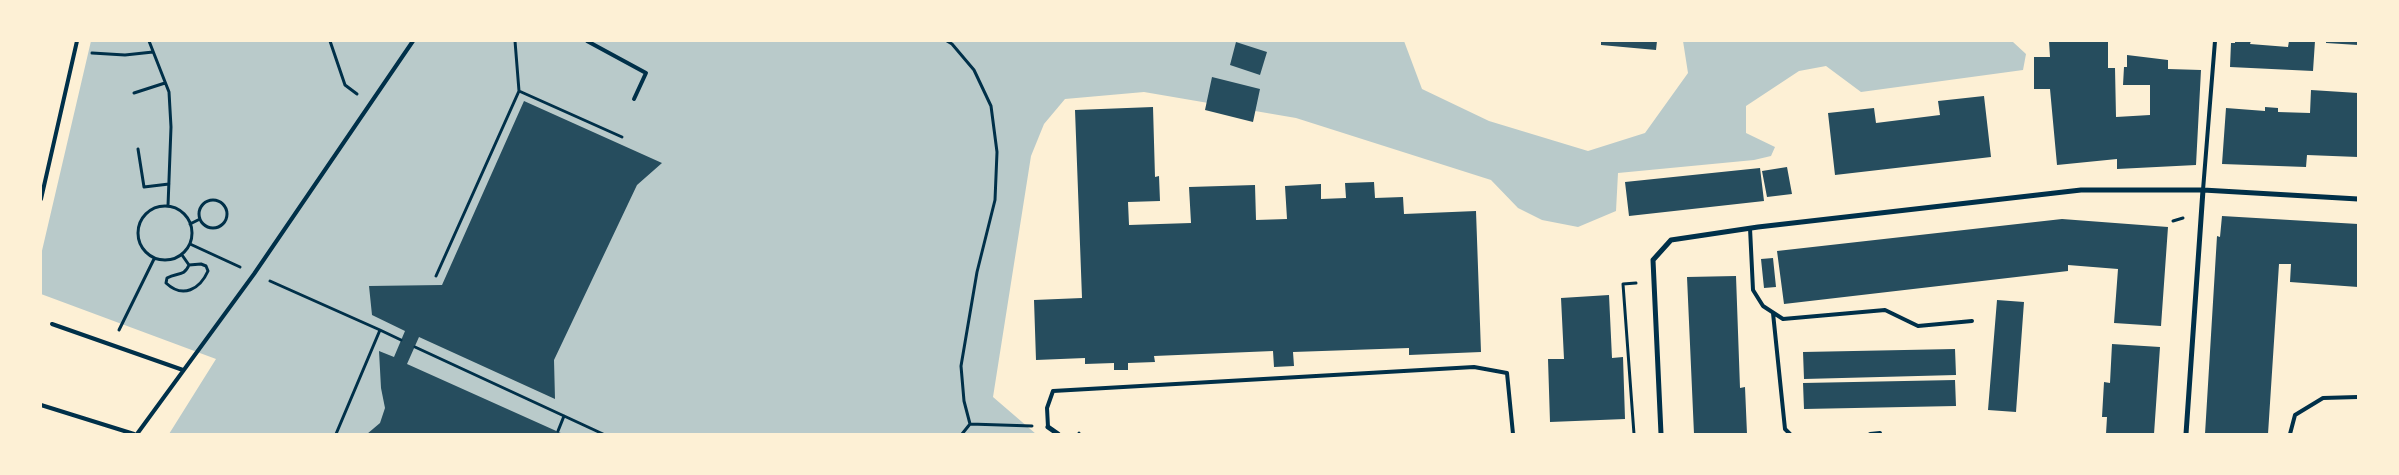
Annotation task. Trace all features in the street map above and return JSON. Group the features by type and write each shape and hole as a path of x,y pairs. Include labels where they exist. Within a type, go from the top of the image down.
{"street":[{"path":"1661,434 1653,260 1671,240 1750,228 2081,190 2203,190 2358,200"},
{"path":"2186,434 2203,190"},
{"path":"1048,427 1058,434"}],"lane":[{"path":"41,199 77,41"},
{"path":"41,405 136,434 254,274 413,41"},
{"path":"587,41 646,73 634,99"},
{"path":"2203,190 2215,41"},
{"path":"1750,228 1753,290 1763,306 1783,319 1885,310 1918,326 1972,321"},
{"path":"1773,313 1786,429 1790,434"},
{"path":"52,324 183,370"},
{"path":"1048,427 1047,408 1053,391 1474,367 1507,373 1513,434"},
{"path":"2290,434 2295,415 2323,398 2358,396"},
{"path":"1870,434 1880,433"}],"path":[{"path":"149,41 169,92 172,127 168,206"},
{"path":"330,41 345,85 370,104"},
{"path":"436,276 519,91 515,41"},
{"path":"947,41 952,44 974,70 991,106 997,152 994,200 977,272 961,366 964,401 970,424"},
{"path":"76,49 91,53 108,54 153,52"},
{"path":"134,93 165,82"},
{"path":"519,91 622,137"},
{"path":"138,150 144,187 169,184"},
{"path":"207,201 219,201 225,208 226,218 216,227 207,226 200,219 201,207 207,201"},
{"path":"168,206 183,213 190,224 192,236 190,244 182,255 168,260 154,259 141,248 137,231 139,222 151,209 168,206"},
{"path":"190,224 200,219"},
{"path":"190,244 401,340"},
{"path":"182,255 189,265"},
{"path":"112,345 154,259"},
{"path":"201,264 206,266 208,271 203,282 192,290 181,291 166,283 167,278 180,276 187,271 189,265 201,264"},
{"path":"1634,434 1623,284 1654,281"},
{"path":"336,434 380,330"},
{"path":"415,346 603,434"},
{"path":"558,431 564,416"},
{"path":"970,424 1048,427"},
{"path":"962,434 970,424"}],"shaded area":[{"path":"91,41 1404,41 1422,89 1489,121 1588,151 1645,133 1688,73 1683,41 2013,42 2026,54 2023,70 1861,92 1826,66 1799,71 1746,106 1746,133 1775,147 1771,156 1754,160 1618,173 1616,211 1578,227 1542,220 1518,208 1491,180 1296,118 1144,92 1065,99 1044,124 1031,156 993,397 1036,434 169,434 216,359 41,294 41,255"}],"building":[{"path":"1601,41 1657,41 1656,50 1601,45"},
{"path":"2049,41 2108,41 2108,68 2115,68 2116,117 2150,115 2150,85 2123,85 2124,67 2127,67 2127,55 2168,60 2168,69 2201,70 2196,165 2117,169 2117,159 2057,165 2050,89 2034,89 2034,57 2050,57"},
{"path":"2235,41 2251,41 2250,44 2288,47 2289,41 2315,41 2313,71 2230,67 2231,43 2235,43"},
{"path":"2326,41 2358,41 2358,45 2326,43"},
{"path":"1236,42 1267,52 1260,75 1230,65"},
{"path":"1212,77 1260,89 1253,122 1205,110"},
{"path":"2311,90 2358,93 2358,157 2307,155 2306,167 2222,164 2226,108 2265,111 2265,107 2278,108 2278,112 2310,113"},
{"path":"1984,96 1991,157 1835,175 1828,113 1874,108 1876,123 1940,115 1938,101"},
{"path":"524,101 662,163 637,185 554,360 555,399 419,337 407,364 563,434 367,434 380,423 385,408 381,388 379,351 394,357 405,331 372,315 369,286 442,285"},
{"path":"1153,107 1155,177 1159,176 1160,201 1128,202 1129,225 1191,223 1189,187 1255,185 1256,220 1287,219 1285,186 1321,184 1321,199 1346,198 1345,183 1374,182 1375,198 1403,197 1404,214 1476,211 1481,352 1409,355 1409,348 1293,352 1294,366 1274,367 1273,351 1154,356 1155,362 1128,363 1128,370 1114,370 1114,363 1085,364 1085,358 1036,360 1034,300 1082,298 1075,110"},
{"path":"1787,167 1792,194 1767,197 1762,171"},
{"path":"1760,168 1764,201 1629,216 1625,182"},
{"path":"2222,216 2358,224 2358,287 2290,282 2291,264 2279,264 2268,434 2205,434 2217,236 2220,237"},
{"path":"2062,219 2168,227 2161,326 2114,323 2118,269 2068,265 2068,271 1784,304 1777,251"},
{"path":"1773,258 1776,287 1764,288 1761,259"},
{"path":"1736,276 1740,388 1745,387 1747,434 1694,434 1687,277"},
{"path":"1609,295 1612,358 1623,357 1625,419 1550,422 1548,359 1564,359 1561,298"},
{"path":"1997,300 2024,302 2016,412 1988,410"},
{"path":"2112,344 2160,347 2154,434 2106,434 2107,417 2102,417 2104,382 2110,383"},
{"path":"1955,349 1956,375 1804,379 1803,352"},
{"path":"1955,380 1956,406 1804,409 1803,383"}]}
